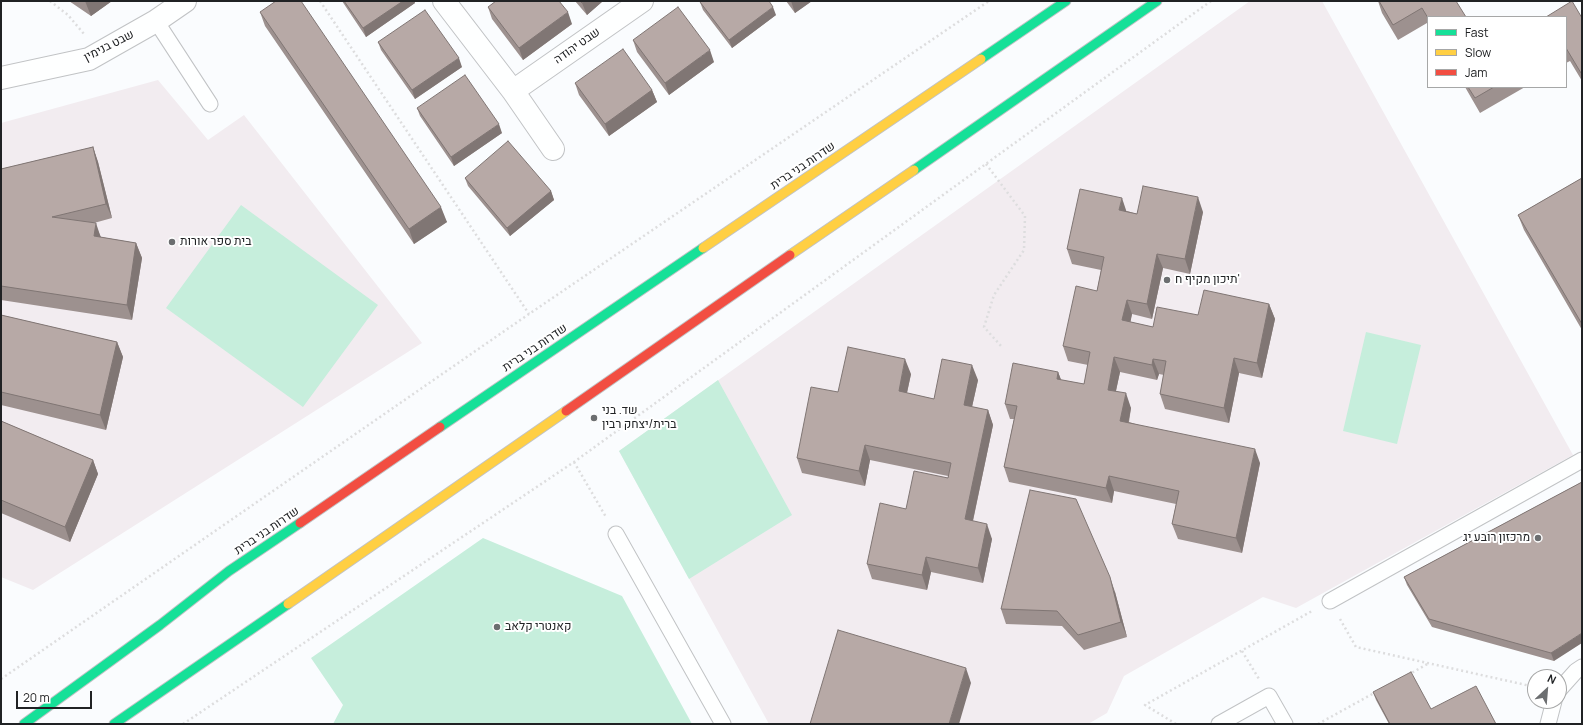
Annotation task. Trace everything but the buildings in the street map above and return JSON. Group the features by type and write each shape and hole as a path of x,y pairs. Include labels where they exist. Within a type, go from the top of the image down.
{"main road":[{"name":"שדרות בני ברית","path":"24,724 160,625 229,571 1066,1"},
{"path":"114,724 1157,1"}],"street":[{"name":"שבט בנימין","path":"1,78 89,59 156,21 186,1"},
{"name":"שבט יהודה","path":"513,91 642,1"},
{"path":"448,2 553,149"}],"lane":[{"path":"156,21 210,104"},
{"path":"1330,601 1582,460"},
{"path":"616,534 724,724"},
{"path":"1567,681 1582,667"},
{"path":"1219,724 1269,696 1285,724"},
{"path":"1548,724 1552,709"}],"path":[{"path":"50,1 68,15 86,36"},
{"path":"320,1 529,314"},
{"path":"1,679 529,314 989,1"},
{"path":"183,724 574,462 1211,1"},
{"path":"986,164 1025,216 1024,250 994,295 984,327 1001,346"},
{"path":"574,462 616,534"},
{"path":"1176,724 1145,705 1330,601 1356,647 1527,685"},
{"path":"1242,651 1269,696"},
{"path":"1401,678 1429,663"},
{"path":"1318,724 1380,690"}],"shaded area":[{"name":"תיכון מקיף ח'","path":"1250,1 1322,1 1573,455 1296,608 1263,597 1124,676 1107,713 1088,724 769,724 619,451"},
{"name":"בית ספר אורות","path":"158,80 208,140 244,115 422,343 33,590 1,577 1,123"}],"green space":[{"path":"241,205 378,305 303,407 166,308"},
{"path":"1366,332 1421,345 1397,444 1343,431"},
{"path":"718,380 792,515 689,579 619,451"},
{"name":"קאנטרי קלאב","path":"483,538 622,596 692,724 333,724 343,705 311,658"}],"traffic: fast":[{"path":"981,59 1066,1"},
{"path":"914,170 1157,1"},
{"path":"440,427 703,248"},
{"path":"24,724 160,625 229,571 300,523"},
{"path":"114,724 288,604"}],"traffic: slow":[{"path":"703,248 981,59"},
{"path":"790,255 914,170"},
{"path":"288,604 566,411"}],"traffic: jam":[{"path":"566,411 790,255"},
{"path":"300,523 440,427"}],"place":[{"name":"בית ספר אורות","path":"172,242"},
{"name":"תיכון מקיף ח'","path":"1167,280"},
{"name":"שד. בני ברית/יצחק רבין","path":"594,418"},
{"name":"מרכזון רובע יג","path":"1538,538"},
{"name":"קאנטרי קלאב","path":"497,627"}]}
